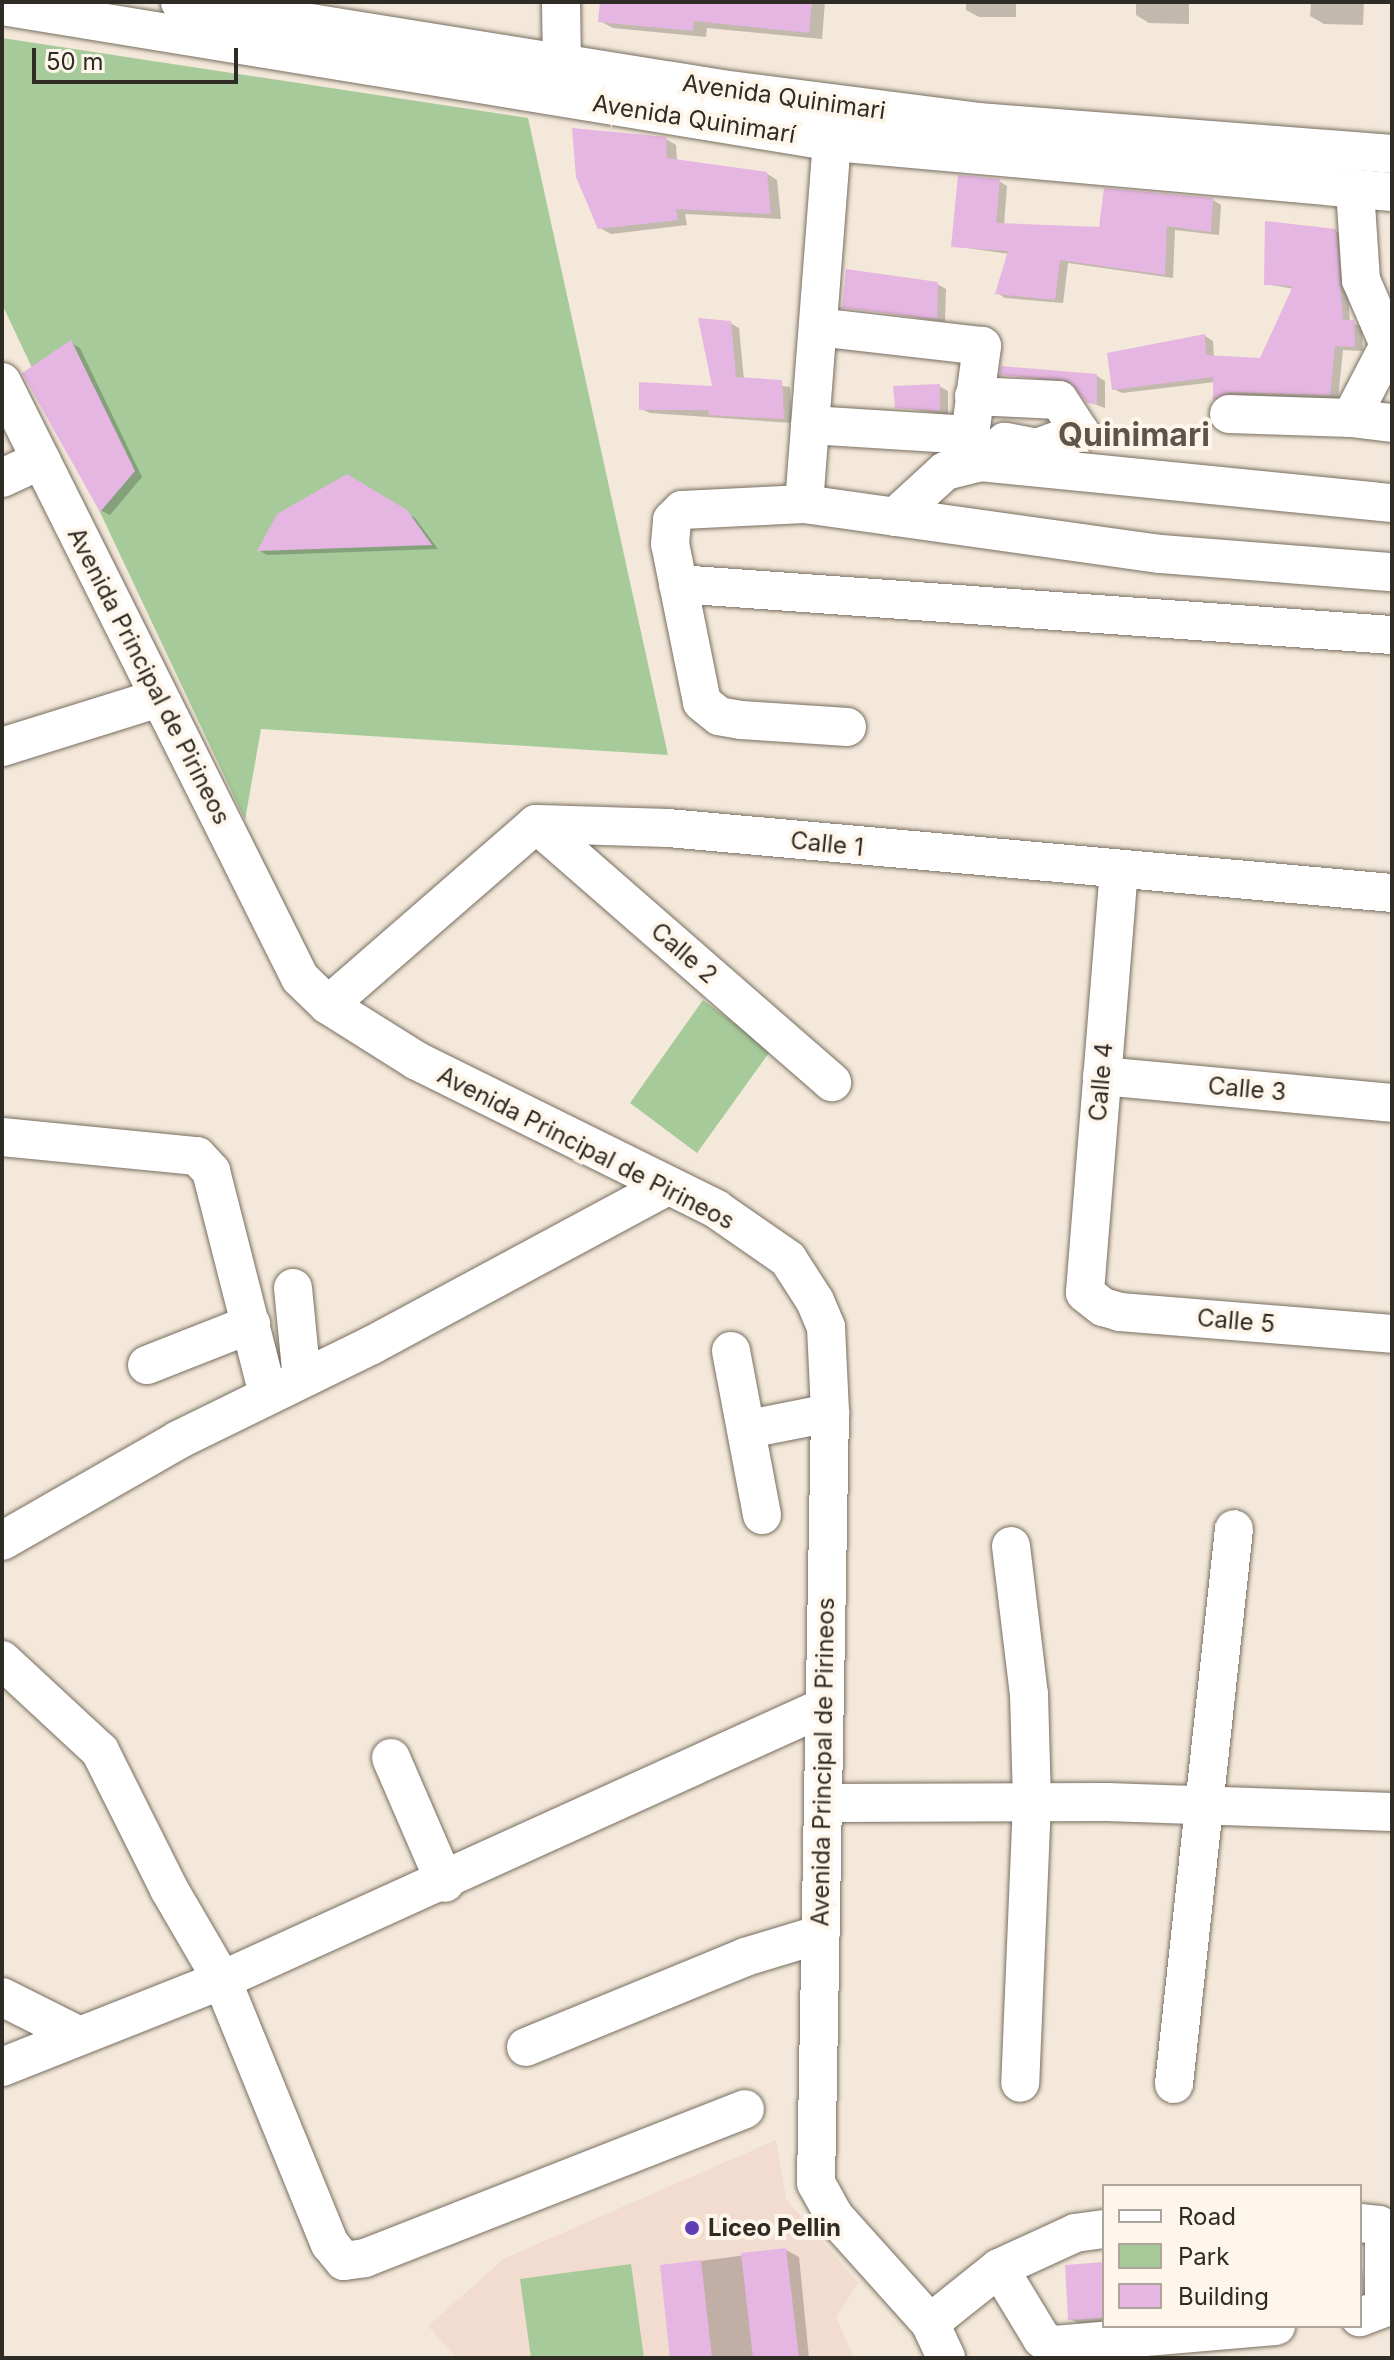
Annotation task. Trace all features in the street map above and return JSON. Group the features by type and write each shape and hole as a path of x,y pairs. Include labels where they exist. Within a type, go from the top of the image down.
{"street":[{"name":"Avenida Quinimari","path":"180,2 562,64 978,122 1392,154"},
{"path":"561,2 562,64"},
{"name":"Avenida Quinimarí","path":"2,6 834,142 1374,190"},
{"path":"804,504 835,104"},
{"path":"1351,418 1389,345 1361,280 1374,190"},
{"path":"827,328 982,346 970,435"},
{"name":"Avenida Principal de Pirineos","path":"2,382 300,978 328,1005 417,1061 666,1187 716,1209 788,1259 826,1327 830,1413 822,1708 824,1803 816,2183 835,2217 930,2323 946,2358"},
{"path":"810,425 970,435 1037,448 1080,432 1059,400 974,396"},
{"path":"1229,414 1351,418 1392,423"},
{"path":"2,478 41,460"},
{"path":"895,517 945,471 980,462 1392,503"},
{"path":"847,727 741,720 719,716 702,702 678,584 671,532 672,520 682,510 804,504 1161,554 1392,572"},
{"path":"678,584 1392,635"},
{"path":"2,747 159,698"},
{"path":"328,1005 536,824"},
{"name":"Calle 1","path":"536,824 668,828 1392,893"},
{"name":"Calle 2","path":"536,824 832,1082"},
{"name":"Calle 4","path":"1085,1293 1119,869"},
{"name":"Calle 3","path":"1102,1076 1392,1103"},
{"path":"2,1137 197,1156 211,1171 251,1324 285,1386"},
{"path":"2,1541 285,1386 666,1187"},
{"path":"285,1386 293,1288"},
{"name":"Calle 5","path":"1085,1293 1103,1307 1120,1312 1392,1334"},
{"path":"147,1365 251,1324"},
{"path":"731,1351 749,1429 762,1515"},
{"path":"749,1429 830,1413"},
{"path":"1174,2084 1200,1805 1234,1529"},
{"path":"1011,1546 1029,1694 1032,1802 1020,2083"},
{"path":"2,1660 100,1751 169,1889 222,1980 330,2244 344,2261 365,2258 745,2109"},
{"path":"2,2067 222,1980 445,1883 822,1708"},
{"path":"391,1758 445,1883"},
{"path":"824,1803 1032,1802 1392,1812"},
{"path":"526,2047 745,1957 821,1934"},
{"path":"2,1997 80,2036"},
{"path":"1362,2223 1379,2225 1384,2232 1384,2308 1362,2316"},
{"path":"930,2323 999,2268 1075,2233 1102,2229"},
{"path":"999,2268 1042,2339 1053,2345 1253,2328"}],"shaded area":[{"name":"Liceo Pellin","path":"776,2140 786,2199 858,2283 836,2317 854,2358 457,2358 428,2326 505,2258"}],"green space":[{"path":"2,38 528,118 668,755 261,729 245,820 2,304"},
{"path":"703,1000 771,1050 697,1153 630,1103"},
{"path":"631,2264 644,2358 531,2358 520,2279"}],"building":[{"path":"600,2 812,2 809,33 694,21 693,31 598,22"},
{"path":"572,128 666,137 667,158 767,172 771,214 676,209 678,220 598,229 576,177"},
{"path":"958,175 1000,179 996,223 1099,227 1104,188 1213,198 1211,232 1167,226 1165,275 1060,260 1055,300 995,294 1008,251 951,247"},
{"path":"1265,221 1336,229 1343,320 1354,320 1355,347 1335,346 1330,395 1230,392 1213,400 1213,377 1112,390 1107,353 1205,334 1206,355 1260,358 1293,286 1264,285"},
{"path":"846,269 938,282 937,319 842,308"},
{"path":"698,318 731,321 736,377 782,380 784,419 708,415 709,410 639,410 639,382 712,386"},
{"path":"71,340 135,471 100,512 22,373"},
{"path":"1001,366 1097,374 1097,404 1087,403 1069,381 1000,375"},
{"path":"940,384 940,411 895,408 893,386"},
{"path":"347,474 407,510 432,545 257,551 277,514"},
{"path":"786,2248 799,2358 753,2358 741,2253"},
{"path":"701,2260 712,2358 670,2358 660,2265"},
{"path":"1102,2262 1102,2318 1068,2320 1065,2265"}],"place":[{"name":"Liceo Pellin","path":"692,2228"}],"district":[{"name":"Quinimari","path":"1134,435"}]}
